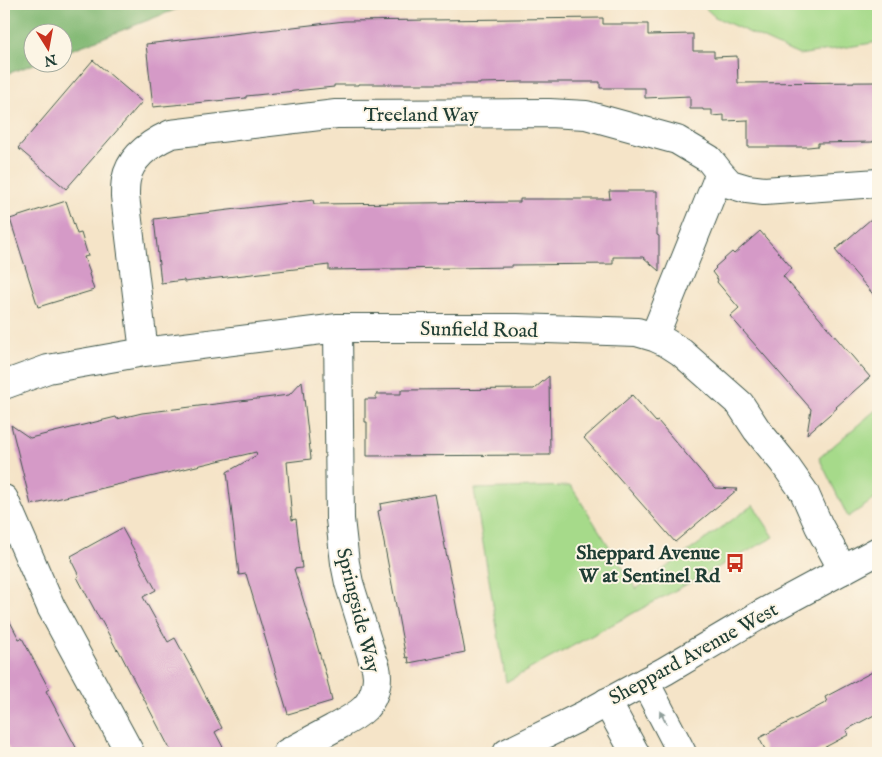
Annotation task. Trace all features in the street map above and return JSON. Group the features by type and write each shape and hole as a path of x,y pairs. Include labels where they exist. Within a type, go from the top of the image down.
{"street":[{"name":"Treeland Way","path":"144,352 125,196 126,179 142,152 156,141 171,134 336,114 549,113 586,115 677,140 709,159 730,184 747,189 764,190 878,183"},
{"path":"654,337 720,174"},
{"name":"Sunfield Road","path":"4,385 48,369 144,352 338,328 517,328 637,332 668,343 681,352 740,404 757,430 804,492 843,570"},
{"name":"Springside Way","path":"287,753 354,717 366,707 372,698 378,676 349,583 342,541 340,519 338,328"},
{"path":"4,499 51,607 130,753"},
{"name":"Sheppard Avenue West","path":"507,753 645,682 763,613 878,551"},
{"path":"645,682 682,753"},
{"path":"607,702 635,753"}],"green space":[{"path":"4,4 190,4 72,50 72,22 22,22 22,68 4,75"},
{"path":"701,4 878,4 878,42 799,55 715,17"},
{"path":"878,408 878,497 848,517 819,458"},
{"path":"571,486 636,589 753,505 774,537 506,682 474,489"}],"building":[{"path":"603,18 603,24 648,24 648,35 693,34 693,51 714,51 714,57 737,56 738,83 878,82 878,141 818,143 818,146 808,147 748,147 748,120 724,121 724,115 712,116 712,110 690,109 690,96 645,98 645,88 600,88 600,82 334,85 334,87 246,96 246,98 153,107 146,44 345,21"},
{"path":"93,60 142,102 66,189 18,148"},
{"path":"609,191 657,191 659,271 643,257 613,257 613,264 512,265 512,267 329,270 329,265 161,283 154,219 313,200 314,204 520,202 520,199 610,199"},
{"path":"66,201 77,234 81,233 88,256 84,257 94,290 38,307 10,219"},
{"path":"878,213 878,300 835,250"},
{"path":"760,231 792,268 783,276 870,377 807,434 811,409 730,316 739,308 717,282 718,280 712,272 732,252 734,254"},
{"path":"549,376 550,455 367,456 365,399 376,399 376,394 401,394 401,390 534,389"},
{"path":"302,381 311,459 287,462 292,520 296,519 302,568 294,569 332,701 288,714 246,574 239,575 227,472 257,455 256,452 31,505 11,425 30,438 116,417 117,419 142,413 289,395"},
{"path":"632,395 656,422 658,421 715,488 738,489 675,542 584,438"},
{"path":"435,494 465,652 409,663 408,657 406,658 378,511 381,510 380,504"},
{"path":"122,528 156,590 143,597 168,642 175,638 194,673 222,728 215,732 226,753 172,753 118,649 77,577 79,576 71,556"},
{"path":"4,610 19,639 22,638 49,689 46,691 79,753 11,753 4,739"},
{"path":"878,669 878,713 846,730 848,735 814,753 767,753 759,738 827,702 825,697"}],"place":[{"name":"Sheppard Avenue W at Sentinel Rd","path":"735,563"}]}
